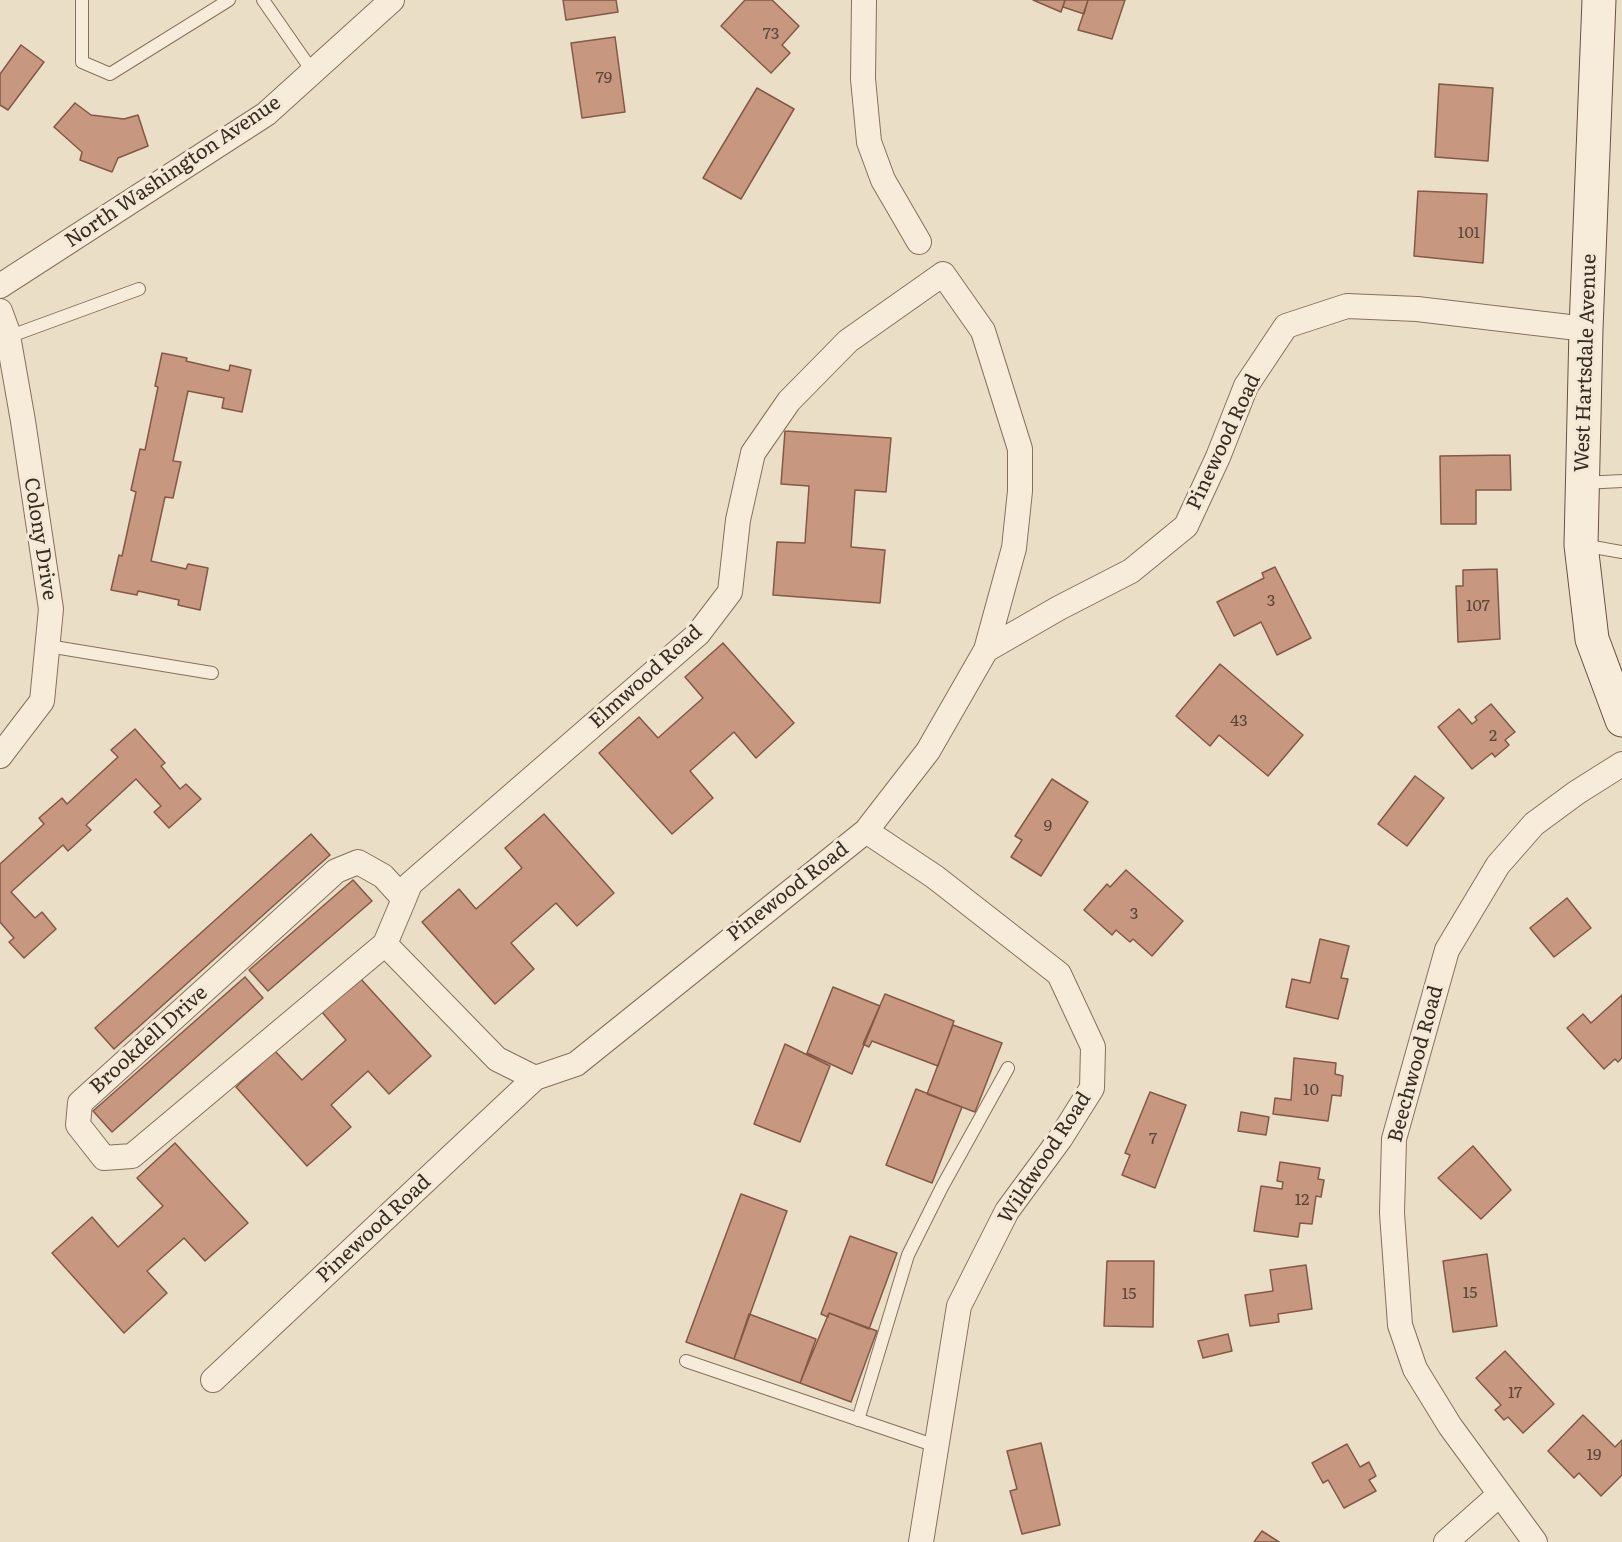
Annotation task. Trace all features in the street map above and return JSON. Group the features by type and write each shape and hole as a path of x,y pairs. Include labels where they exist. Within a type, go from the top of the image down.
{"main road":[{"name":"West Hartsdale Avenue","path":"1599,0 1586,329 1581,545 1592,639 1622,720"}],"street":[{"name":"North Washington Avenue","path":"0,286 266,114 392,0"},
{"path":"864,0 863,79 869,142 883,180 919,242"},
{"name":"Elmwood Road","path":"385,944 410,884 698,633 730,592 738,520 753,453 789,401 848,341 943,274 982,331"},
{"name":"Pinewood Road","path":"986,650 1059,608 1131,572 1186,526 1218,457 1246,386 1286,326 1347,306 1417,309 1586,329"},
{"name":"Colony Drive","path":"0,311 8,338 51,609 42,701 0,756"},
{"name":"Pinewood Road","path":"213,1380 536,1078 576,1064 866,831 928,751 986,650 1014,548 1020,491 1020,449 982,331"},
{"name":"Beechwood Road","path":"1535,1542 1450,1426 1416,1369 1400,1325 1392,1213 1394,1139 1447,950 1493,874 1534,824 1576,793 1622,765"},
{"name":"Wildwood Road","path":"866,831 935,877 1059,974 1093,1047 1092,1088 1060,1139 1007,1211 959,1306 921,1542"},
{"name":"Brookdell Drive","path":"385,944 132,1156 104,1158 78,1125 80,1103 336,871 358,862 383,876 404,899"},
{"path":"385,944 498,1059 536,1078"},
{"path":"1446,1542 1499,1495"}],"lane":[{"path":"82,0 82,62 110,74 229,0"},
{"path":"263,0 313,72"},
{"path":"8,338 139,289"},
{"path":"1582,483 1622,481"},
{"path":"1581,545 1622,552"},
{"path":"48,646 212,673"},
{"path":"858,1420 908,1255 942,1187 1008,1068"},
{"path":"686,1361 936,1446"}],"building":[{"path":"563,0 616,0 618,12 566,20"},
{"path":"745,0 772,0 799,26 782,45 790,53 771,73 721,26"},
{"path":"1033,0 1065,0 1061,12"},
{"path":"1065,0 1088,0 1084,14 1063,7"},
{"path":"1088,0 1125,0 1112,39 1078,30"},
{"path":"615,37 625,112 582,118 571,43"},
{"path":"21,45 44,62 8,110 0,105 0,74"},
{"path":"1439,84 1493,88 1488,161 1435,157"},
{"path":"757,88 794,109 741,199 703,178"},
{"path":"75,103 91,115 124,119 138,115 148,146 118,158 112,172 80,160 82,152 54,127"},
{"path":"1418,191 1487,194 1483,263 1414,256"},
{"path":"162,353 229,371 230,365 251,370 242,412 222,408 224,398 188,391 173,461 181,462 173,498 165,497 151,561 186,569 188,564 208,568 200,610 178,605 179,600 138,591 137,595 111,590 119,555 122,556 136,492 131,490 140,449 145,450 158,387 155,386"},
{"path":"785,431 891,438 886,492 855,490 851,547 885,550 880,603 773,595 777,542 805,543 809,486 781,484"},
{"path":"1510,455 1511,490 1476,490 1476,524 1441,524 1440,456"},
{"path":"1275,567 1311,638 1277,655 1261,622 1234,636 1217,602 1264,578 1262,573"},
{"path":"1497,569 1500,639 1458,642 1456,586 1463,586 1463,570"},
{"path":"723,643 794,723 756,758 734,732 690,771 713,798 672,834 599,753 639,717 658,738 703,698 685,677"},
{"path":"1220,664 1303,735 1268,776 1219,735 1210,746 1176,716"},
{"path":"1491,704 1515,732 1505,740 1509,745 1495,757 1492,753 1472,769 1438,727 1459,709 1472,724 1477,720 1475,717"},
{"path":"135,729 165,763 161,766 180,789 186,784 201,799 169,828 154,812 161,806 136,779 86,825 91,830 68,851 63,845 11,892 35,918 42,912 56,929 24,958 9,942 14,938 0,922 0,864 44,824 39,818 62,798 67,804 118,757 111,750"},
{"path":"1415,776 1444,798 1407,846 1378,824"},
{"path":"1052,779 1088,802 1041,876 1011,857 1022,840 1015,836"},
{"path":"544,814 614,893 577,926 556,903 511,943 534,969 495,1004 422,922 459,889 476,909 522,868 505,848"},
{"path":"311,834 330,855 114,1049 95,1028"},
{"path":"1126,870 1183,921 1152,956 1133,939 1130,942 1116,930 1112,935 1084,910 1107,884 1110,887"},
{"path":"353,880 372,901 268,991 249,970"},
{"path":"1567,898 1591,928 1554,957 1530,928"},
{"path":"1320,939 1349,946 1341,978 1348,979 1338,1019 1286,1007 1292,979 1310,983"},
{"path":"245,977 263,998 112,1132 93,1111"},
{"path":"359,977 431,1056 389,1094 368,1071 331,1105 351,1127 307,1166 236,1087 275,1051 302,1080 346,1040 321,1011"},
{"path":"833,987 880,1006 852,1074 807,1053"},
{"path":"885,994 954,1021 938,1066 872,1041 869,1047 863,1044"},
{"path":"1622,995 1622,1058 1618,1062 1615,1059 1604,1069 1567,1028 1583,1014 1591,1023"},
{"path":"953,1025 1002,1043 975,1112 927,1094"},
{"path":"785,1044 830,1066 800,1142 754,1124"},
{"path":"1294,1058 1336,1063 1335,1074 1343,1076 1341,1096 1332,1095 1328,1121 1273,1114 1275,1098 1291,1100"},
{"path":"916,1089 962,1107 932,1183 886,1165"},
{"path":"1150,1092 1186,1105 1155,1188 1122,1175 1130,1155 1125,1153"},
{"path":"1241,1112 1269,1117 1266,1135 1238,1131"},
{"path":"175,1143 248,1223 205,1261 184,1238 147,1271 167,1293 124,1333 52,1253 92,1217 118,1247 163,1206 137,1178"},
{"path":"1473,1146 1511,1190 1481,1219 1438,1178"},
{"path":"1280,1162 1320,1168 1318,1179 1324,1180 1321,1197 1316,1196 1312,1224 1300,1223 1298,1237 1254,1231 1261,1186 1282,1189 1283,1182 1277,1181"},
{"path":"741,1194 787,1211 734,1359 686,1342"},
{"path":"850,1236 897,1253 869,1329 829,1313 828,1317 821,1314"},
{"path":"1487,1254 1497,1326 1453,1332 1443,1261"},
{"path":"1107,1261 1154,1261 1153,1327 1104,1326"},
{"path":"1306,1265 1312,1309 1278,1314 1279,1322 1250,1326 1245,1295 1273,1291 1270,1270"},
{"path":"829,1313 877,1331 851,1402 800,1383"},
{"path":"749,1314 816,1339 800,1383 734,1359"},
{"path":"1228,1334 1232,1351 1203,1358 1198,1341"},
{"path":"1505,1351 1554,1404 1523,1433 1508,1417 1504,1420 1495,1410 1501,1405 1476,1378"},
{"path":"1583,1415 1615,1447 1622,1440 1622,1475 1601,1496 1579,1473 1574,1478 1548,1451"},
{"path":"1041,1443 1060,1525 1022,1534 1010,1491 1017,1489 1007,1451"},
{"path":"1347,1444 1360,1467 1369,1462 1376,1476 1369,1480 1376,1491 1344,1508 1328,1480 1323,1483 1312,1463"},
{"path":"1262,1531 1279,1542 1254,1542"}]}
